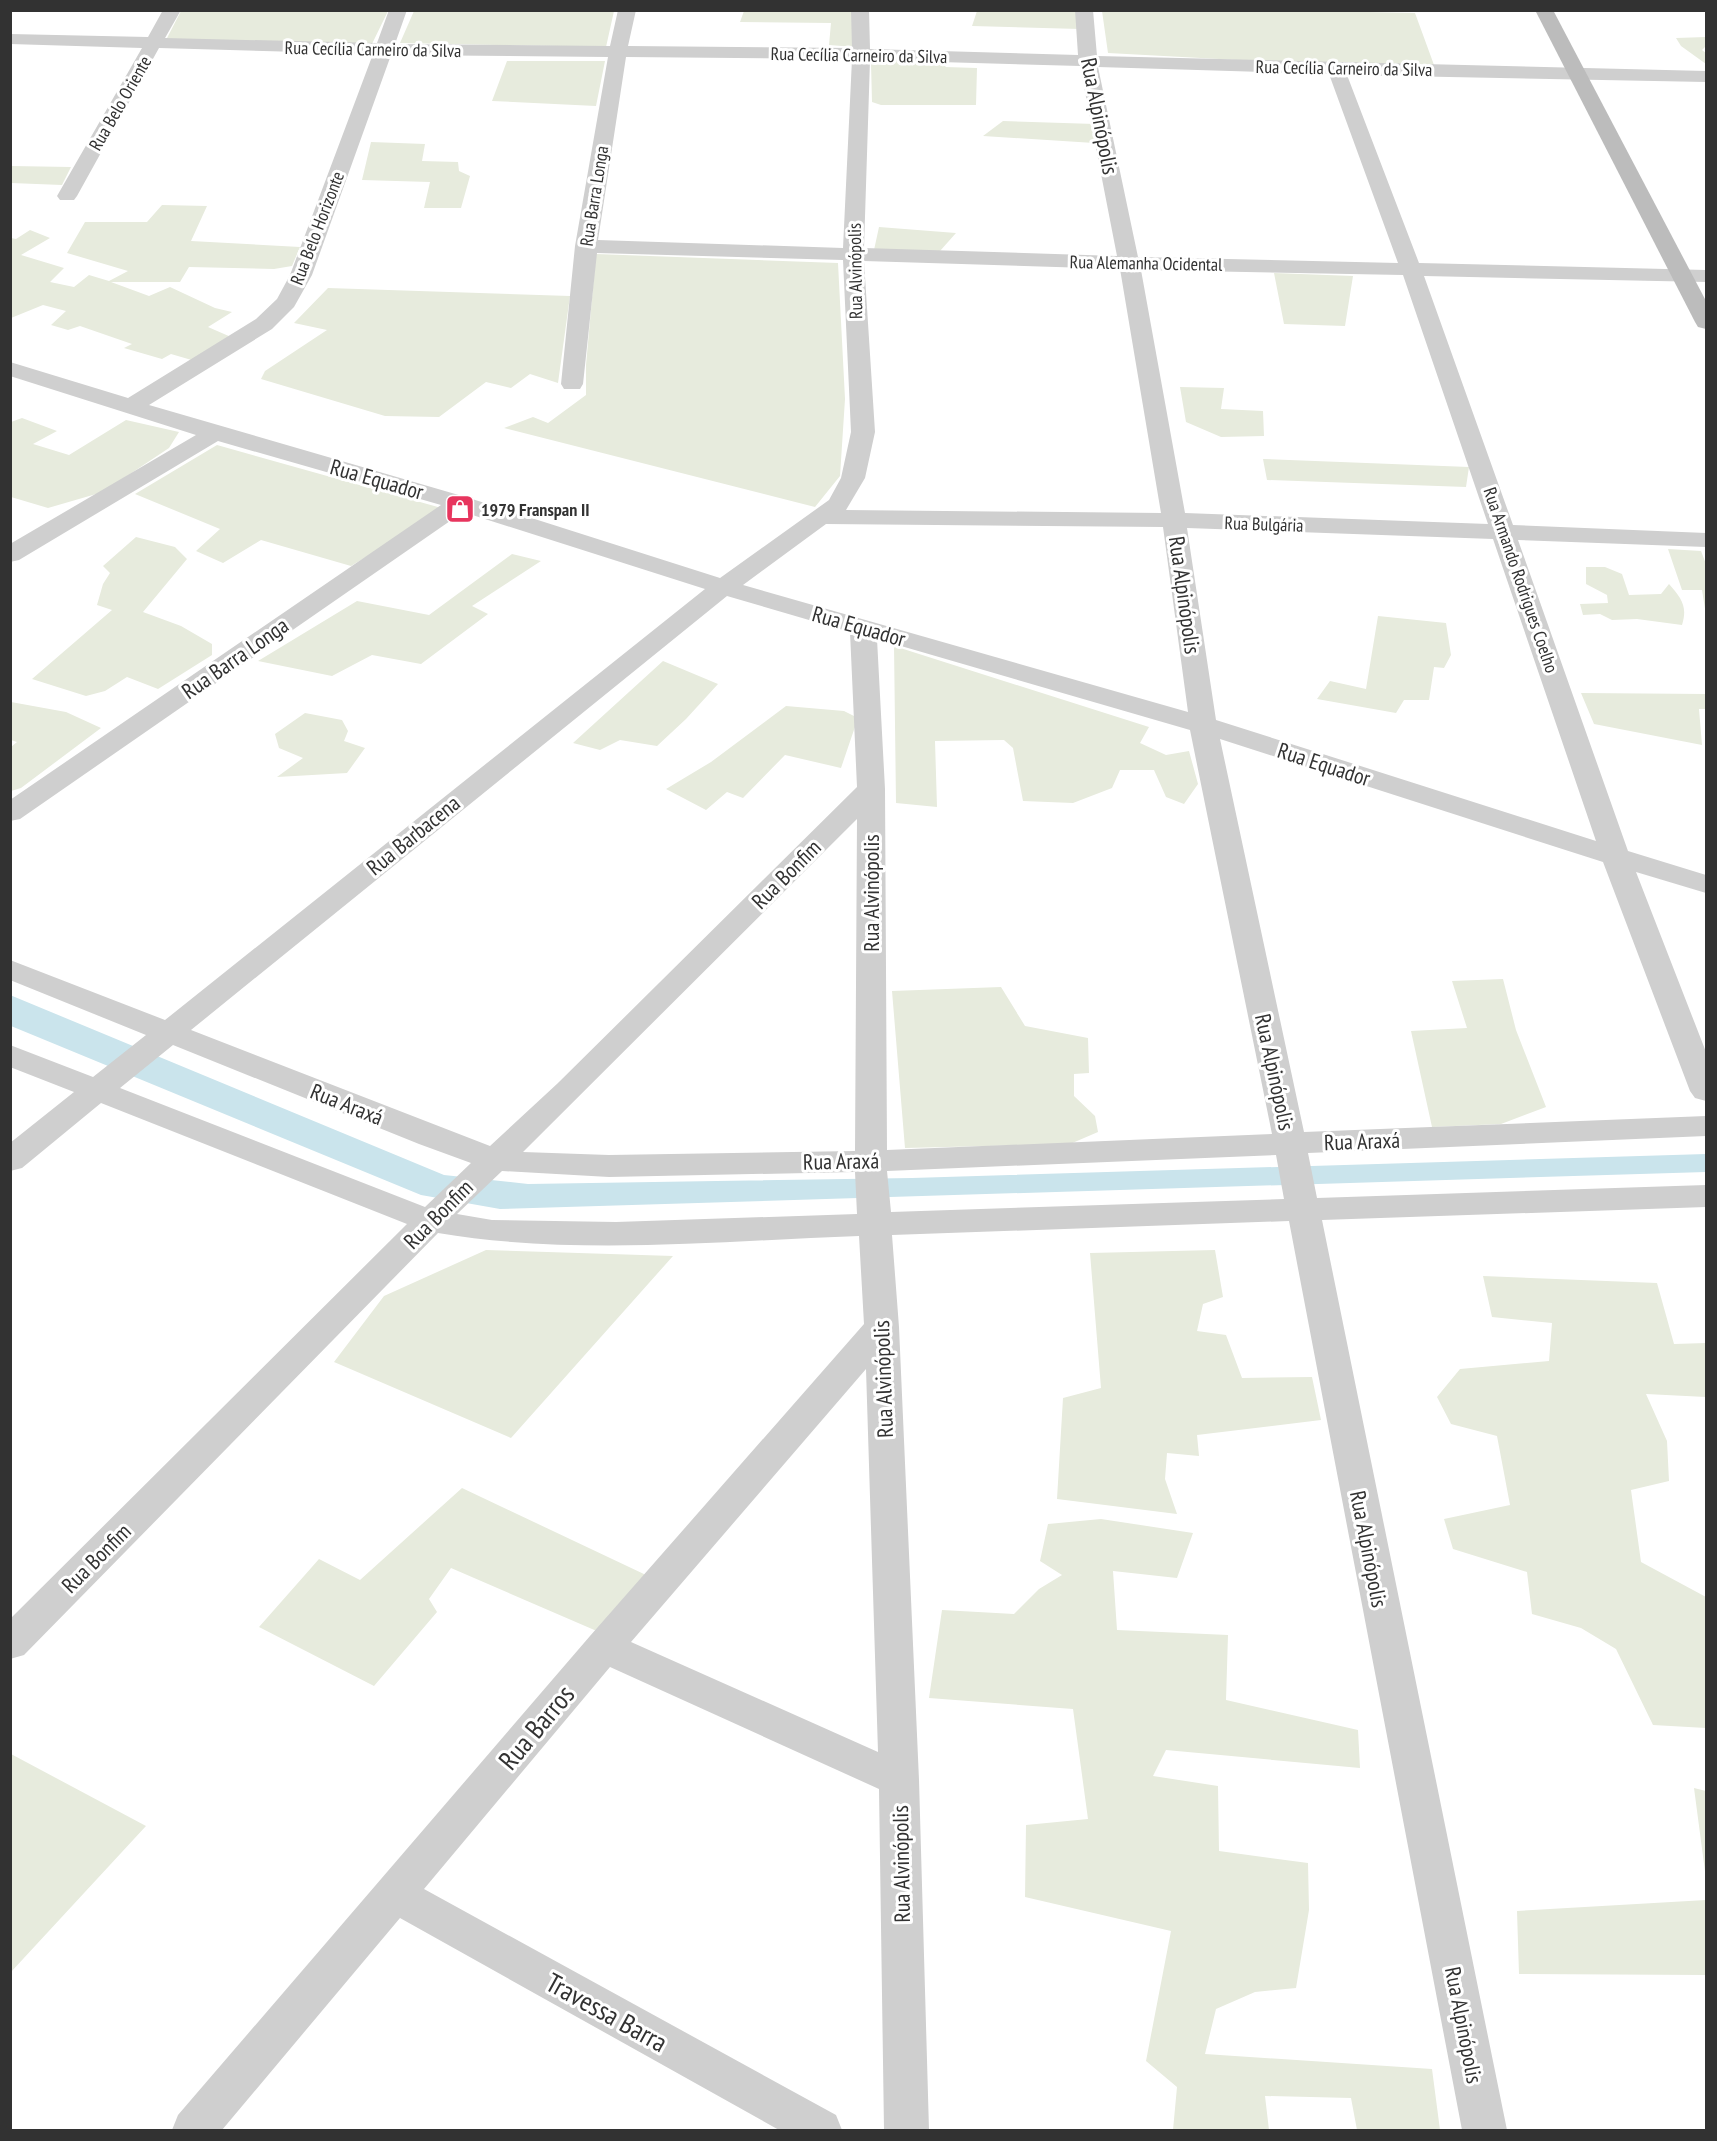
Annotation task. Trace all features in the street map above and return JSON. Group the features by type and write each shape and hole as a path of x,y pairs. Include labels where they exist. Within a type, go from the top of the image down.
{"main road":[{"path":"1544,10 1574,72 1707,322"}],"street":[{"name":"Rua Belo Oriente","path":"67,196 172,10"},
{"name":"Rua Belo Horizonte","path":"131,406 264,324 286,302 301,275 398,10"},
{"name":"Rua Barra Longa","path":"572,384 585,246 617,52 627,10"},
{"name":"Rua Alvinópolis","path":"821,517 839,504 853,478 862,432 853,255 861,54 860,10"},
{"name":"Rua Alpinópolis","path":"1084,10 1088,61 1129,263 1174,520 1203,725 1291,1152 1485,2130"},
{"name":"Rua Cecília Carneiro da Silva","path":"10,39 153,45 861,54 1336,69 1707,76"},
{"name":"Rua Armando Rodrigues Coelho","path":"1336,69 1411,269 1616,857 1707,1091"},
{"name":"Rua Alemanha Ocidental","path":"585,246 1129,263 1707,276"},
{"name":"Rua Equador","path":"10,369 215,433 460,503 723,587 1203,725 1707,884"},
{"path":"10,555 215,433"},
{"name":"Rua Barra Longa","path":"10,813 460,503"},
{"name":"Rua Bulgária","path":"821,517 1174,520 1707,540"},
{"name":"Rua Barbacena","path":"10,1160 723,587 821,517"},
{"name":"Rua Alvinópolis","path":"863,627 871,789 871,1165 882,1327 899,1780 907,2130"},
{"name":"Rua Bonfim","path":"10,1644 436,1216 569,1090 871,789"},
{"name":"Rua Araxá","path":"10,969 160,1038 430,1137 490,1165 871,1165 1291,1152 1707,1126"},
{"path":"10,1055 101,1085 436,1216 492,1231 616,1233 874,1216 1707,1196"},
{"name":"Rua Barros","path":"194,2130 604,1647 882,1327"},
{"path":"604,1647 899,1780"},
{"name":"Travessa Barra","path":"394,1894 820,2130"}],"shaded area":[{"path":"1078,10 1080,29 972,26 977,11"},
{"path":"1275,10 1415,13 1434,65 1238,60 1108,53 1102,11"},
{"path":"181,11 388,11 371,46 166,40"},
{"path":"414,11 614,11 606,47 400,43"},
{"path":"744,11 854,11 855,47 829,45 831,23 740,22"},
{"path":"1706,37 1706,46 1702,50 1706,53 1706,64 1681,46 1676,38"},
{"path":"883,58 953,59 945,67 977,68 976,105 881,105 872,102 871,63"},
{"path":"507,61 605,61 596,106 492,101"},
{"path":"1003,121 1095,124 1094,143 983,136"},
{"path":"371,142 425,144 422,161 458,162 459,171 470,176 461,208 424,208 430,182 362,180"},
{"path":"10,166 71,167 62,185 11,183"},
{"path":"162,205 207,206 191,241 300,247 292,266 274,269 189,267 180,282 111,282 149,296 170,287 215,308 232,312 208,327 231,337 195,361 171,354 162,359 124,348 132,344 80,326 68,330 51,325 66,311 43,305 11,318 11,238 16,239 30,230 50,238 21,255 64,268 50,282 74,287 89,275 109,281 128,271 67,253 85,222 147,222"},
{"path":"879,227 956,233 940,251 874,250"},
{"path":"596,254 838,263 845,399 840,476 815,507 504,428 533,417 548,423 586,395 586,365"},
{"path":"1274,273 1353,276 1345,326 1284,324"},
{"path":"328,288 570,296 558,383 530,374 511,388 486,382 439,417 385,416 261,379 265,371 327,330 294,323"},
{"path":"1180,387 1224,388 1221,409 1263,411 1264,436 1221,437 1186,422"},
{"path":"22,418 57,431 33,444 69,455 126,420 179,432 169,448 103,492 48,508 11,497 11,422"},
{"path":"217,445 445,509 351,566 261,540 223,563 196,551 220,529 135,494"},
{"path":"1263,459 1469,467 1466,487 1267,480"},
{"path":"136,537 175,547 187,559 143,612 181,626 212,644 212,655 158,689 127,677 105,691 86,696 32,679 112,610 97,605 103,584 110,573 103,566"},
{"path":"1668,549 1701,551 1706,564 1706,615 1702,590 1682,590"},
{"path":"512,554 541,561 472,606 488,614 421,664 372,655 332,676 258,661 357,601 429,615"},
{"path":"1586,567 1605,567 1622,574 1629,595 1661,594 1669,584 1684,607 1682,625 1637,619 1612,620 1600,614 1583,615 1580,604 1608,603 1607,595 1586,584"},
{"path":"1378,616 1446,623 1451,655 1444,668 1434,667 1429,700 1404,700 1396,713 1317,699 1330,681 1366,689"},
{"path":"894,646 1149,727 1140,743 1166,755 1189,751 1198,784 1184,804 1166,797 1154,770 1120,770 1112,788 1073,803 1023,801 1013,748 1004,740 935,741 937,807 896,803"},
{"path":"663,661 718,684 657,746 620,740 600,750 573,743"},
{"path":"1581,693 1706,694 1706,709 1699,709 1702,745 1594,724"},
{"path":"11,702 66,712 101,728 21,788 11,791 11,747 17,742 11,740"},
{"path":"786,706 844,711 858,718 841,768 785,755 743,798 727,792 706,810 666,789 711,762"},
{"path":"305,713 342,720 348,731 344,741 365,748 347,773 277,777 303,758 279,748 275,734"},
{"path":"1503,979 1516,1030 1546,1107 1501,1124 1432,1127 1411,1031 1467,1028 1452,981"},
{"path":"1001,987 1025,1026 1088,1038 1089,1073 1074,1074 1074,1096 1095,1116 1098,1132 1070,1144 905,1148 892,991"},
{"path":"486,1250 673,1256 511,1438 334,1362 384,1296"},
{"path":"1215,1250 1223,1297 1203,1304 1197,1331 1226,1335 1242,1378 1312,1377 1321,1420 1197,1435 1199,1456 1167,1453 1165,1479 1177,1514 1057,1499 1063,1398 1101,1388 1090,1253"},
{"path":"1483,1276 1657,1283 1674,1344 1706,1343 1706,1397 1646,1394 1667,1441 1669,1481 1631,1490 1641,1562 1706,1597 1706,1728 1653,1725 1616,1649 1581,1628 1532,1614 1527,1572 1453,1549 1444,1519 1510,1505 1497,1436 1451,1424 1437,1397 1460,1369 1549,1361 1552,1323 1492,1317"},
{"path":"462,1488 646,1575 599,1632 451,1568 429,1599 437,1612 374,1686 259,1627 319,1559 360,1580"},
{"path":"1101,1519 1193,1533 1177,1578 1113,1571 1117,1630 1228,1635 1226,1700 1358,1730 1360,1768 1166,1750 1153,1776 1218,1786 1219,1851 1308,1863 1309,1910 1296,1988 1255,1992 1216,2009 1205,2054 1432,2069 1440,2130 1357,2130 1351,2098 1265,2096 1269,2130 1173,2130 1177,2087 1146,2061 1171,1931 1025,1897 1026,1825 1088,1819 1073,1709 929,1698 942,1610 1014,1614 1039,1589 1062,1575 1040,1561 1048,1524"},
{"path":"11,1754 146,1826 11,1972"},
{"path":"1694,1788 1706,1791 1706,1879"},
{"path":"1706,1900 1706,1975 1519,1974 1517,1911"}],"water":[{"path":"10,995 444,1175 528,1184 912,1178 1706,1154 1706,1172 500,1209 421,1195 11,1026"}],"place":[{"name":"1979 Franspan II","path":"460,509"}]}
